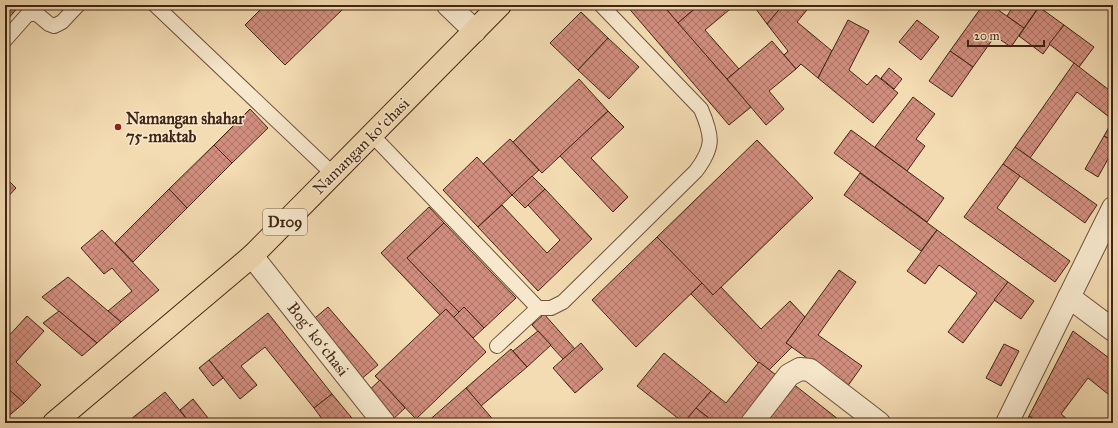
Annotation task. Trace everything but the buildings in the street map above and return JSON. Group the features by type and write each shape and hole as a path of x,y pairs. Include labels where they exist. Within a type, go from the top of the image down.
{"main road":[{"name":"Namangan koʻchasi","path":"54,423 252,256 500,5"}],"street":[{"path":"448,5 475,31"},
{"path":"1007,423 1113,208"},
{"name":"Bogʻ koʻchasi","path":"252,256 384,423"},
{"path":"1069,297 1113,330"},
{"path":"752,423 789,375 800,369 810,370 879,423"}],"lane":[{"path":"5,40 28,14 37,14 49,24 54,26 62,22 78,5"},
{"path":"155,5 333,174"},
{"path":"497,346 538,308 551,308 563,302 696,171 705,158 710,145 710,129 701,109 602,5"},
{"path":"372,135 538,308"}],"place":[{"name":"Namangan shahar 75-maktab","path":"118,127"}]}
